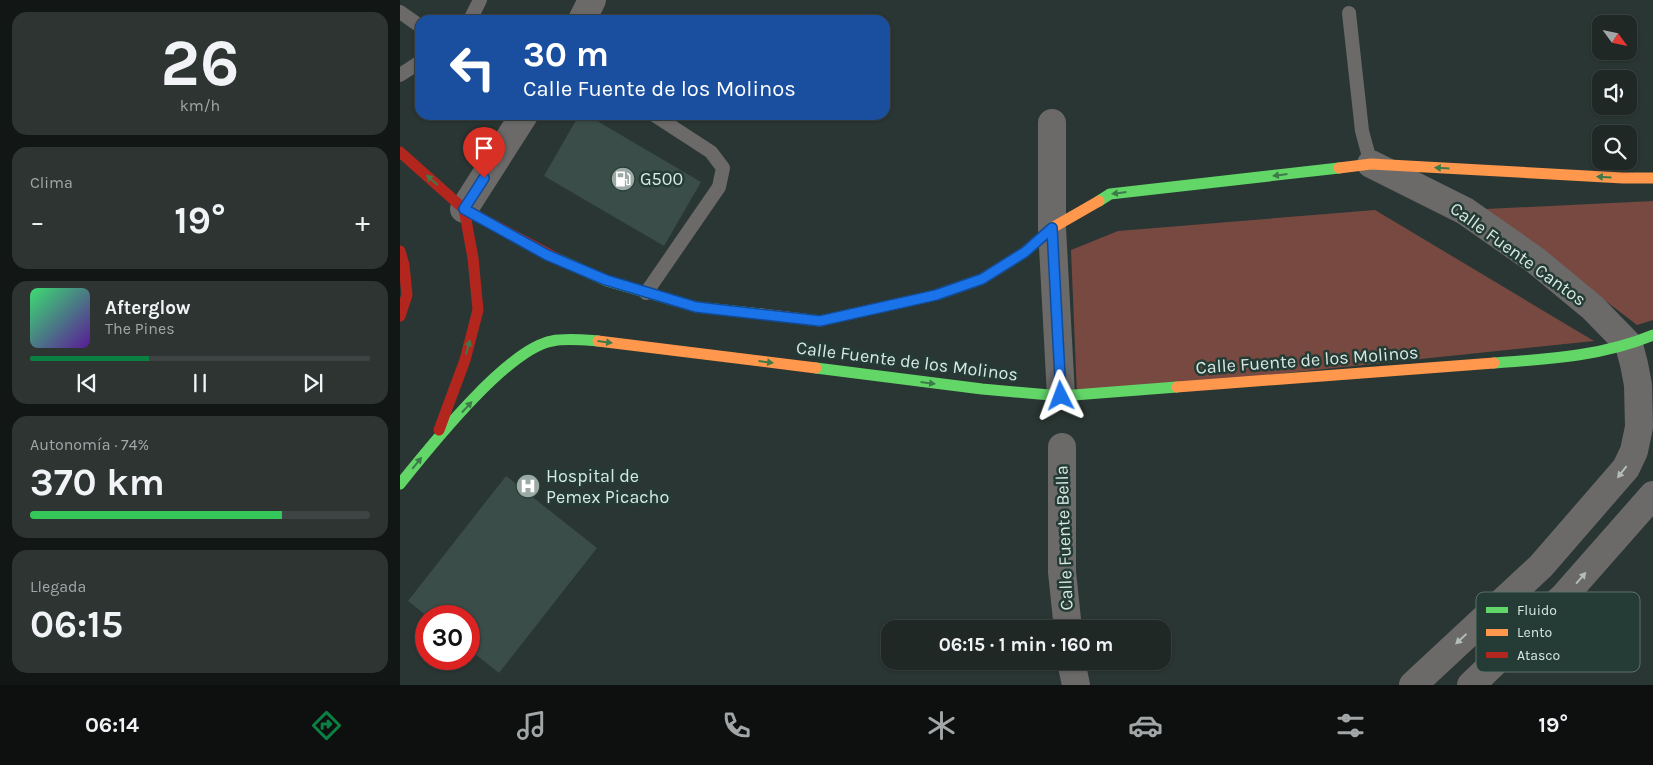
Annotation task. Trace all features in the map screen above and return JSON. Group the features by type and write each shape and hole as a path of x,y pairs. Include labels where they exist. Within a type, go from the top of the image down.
{"street":[{"path":"584,15 592,0"},
{"path":"400,484 434,442 465,360 478,310 473,258 464,209 521,120"},
{"path":"1052,123 1052,228 1061,396"},
{"name":"Calle Fuente de los Molinos","path":"400,152 464,209 547,255 606,280 696,307 820,321 936,295 982,279 1025,252 1052,228 1110,194 1370,164 1653,178"},
{"name":"Calle Fuente Cantos","path":"1370,164 1465,211 1534,260 1593,308 1642,355"},
{"path":"400,251 404,265 407,295 400,316"},
{"name":"Calle Fuente de los Molinos","path":"434,442 499,373 535,347 552,341 588,340 982,389 1061,396 1564,358 1642,355"},
{"path":"1515,592 1541,566 1626,468 1634,451 1639,427 1638,385 1642,355"},
{"name":"Calle Fuente Bella","path":"1062,447 1062,572 1067,620"},
{"path":"1568,592 1653,495"},
{"path":"1430,679 1476,632"},
{"path":"1073,670 1076,685"},
{"path":"1470,685 1484,672"}],"lane":[{"path":"472,15 480,0"},
{"path":"400,12 415,22"},
{"path":"1349,12 1362,131 1370,164"},
{"path":"400,75 415,65"},
{"path":"646,293 719,187 723,168 710,152 662,120"}],"shaded area":[{"path":"1653,201 1653,320 1637,325 1486,209"},
{"path":"1375,210 1594,341 1077,395 1071,250 1118,231"}],"building":[{"name":"G500","path":"576,120 596,120 701,182 664,246 544,176"},
{"path":"506,476 597,548 499,673 480,658 480,605 415,605 415,607 408,601"}],"traffic: fast":[{"path":"1099,201 1110,194 1339,168"},
{"path":"560,260 607,281 696,307 761,314"},
{"path":"1494,363 1555,358 1595,352 1615,348 1653,335"},
{"path":"400,484 470,402 513,362 534,348 552,341 569,339 598,341"},
{"path":"816,368 982,389 1061,396 1177,387"}],"traffic: slow":[{"path":"1339,168 1371,164 1653,178"},
{"path":"761,314 820,321 936,295 982,279 1025,252 1052,228 1099,201"},
{"path":"598,341 816,368"},
{"path":"1177,387 1494,363"}],"traffic: jam":[{"path":"400,152 464,209 560,260"},
{"path":"439,430 465,360 478,310 473,258 464,209"},
{"path":"400,251 404,265 407,295 400,316"}],"place":[{"name":"G500","path":"623,179"},
{"name":"Hospital de Pemex Picacho","path":"528,486"}],"route":[{"path":"484,178 464,209 547,255 606,280 696,307 820,321 936,295 982,279 1025,252 1052,228 1061,396"}]}
